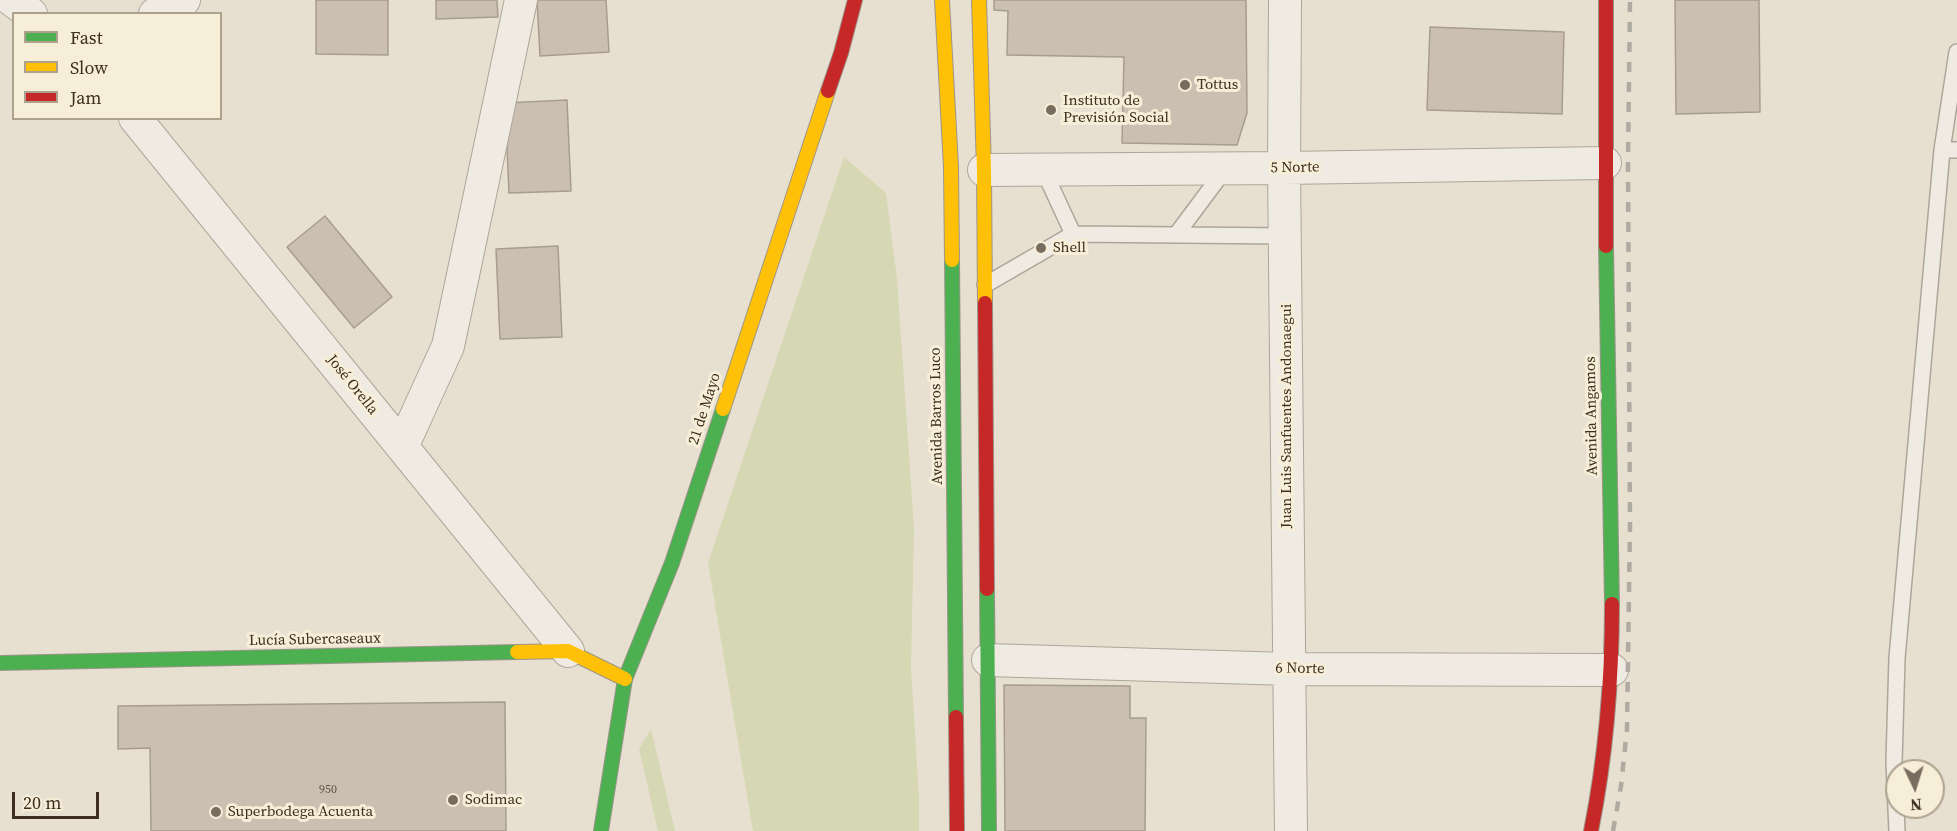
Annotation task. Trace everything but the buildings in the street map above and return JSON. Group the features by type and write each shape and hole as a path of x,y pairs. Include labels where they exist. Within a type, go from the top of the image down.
{"street":[{"path":"12,0 28,12"},
{"path":"159,12 184,0"},
{"path":"402,447 448,346 521,0"},
{"name":"21 de Mayo","path":"601,831 625,680 672,563 841,53 855,0"},
{"name":"Avenida Barros Luco","path":"942,0 951,166 957,831"},
{"path":"979,0 984,170 989,831"},
{"name":"Juan Luis Sanfuentes Andonaegui","path":"1285,0 1284,168 1292,831"},
{"name":"Avenida Angamos","path":"1591,831 1604,762 1612,669 1605,0"},
{"name":"José Orella","path":"137,120 568,651"},
{"name":"5 Norte","path":"984,170 1605,163"},
{"name":"Lucía Subercaseaux","path":"0,663 568,651 625,680"},
{"name":"6 Norte","path":"988,660 1289,669 1612,669"}],"lane":[{"path":"1897,831 1894,762 1897,658 1957,52"},
{"path":"1176,235 1226,168"},
{"path":"1043,169 1073,234"},
{"path":"985,285 1073,234 1285,236"}],"green space":[{"path":"844,157 886,193 897,279 914,528 911,667 919,831 753,831 708,563"},
{"path":"651,729 675,831 658,831 639,749"}],"railway":[{"path":"1613,831 1621,786 1627,729 1630,526 1628,161 1630,0"}],"traffic: fast":[{"path":"1606,246 1612,604"},
{"path":"952,260 956,717"},
{"path":"601,831 625,679 672,563 723,409"},
{"path":"987,589 989,831"},
{"path":"0,663 517,652"}],"traffic: slow":[{"path":"942,0 951,167 952,260"},
{"path":"979,0 985,303"},
{"path":"723,409 828,91"},
{"path":"517,652 568,651 625,679"}],"traffic: jam":[{"path":"828,91 855,0"},
{"path":"1606,0 1606,246"},
{"path":"985,303 987,589"},
{"path":"1591,831 1601,775 1607,718 1612,604"},
{"path":"956,717 957,831"}],"place":[{"name":"Tottus","path":"1185,85"},
{"name":"Instituto de Previsión Social","path":"1051,110"},
{"name":"Shell","path":"1041,248"},
{"name":"Sodimac","path":"453,800"},
{"name":"Superbodega Acuenta","path":"216,812"}]}
